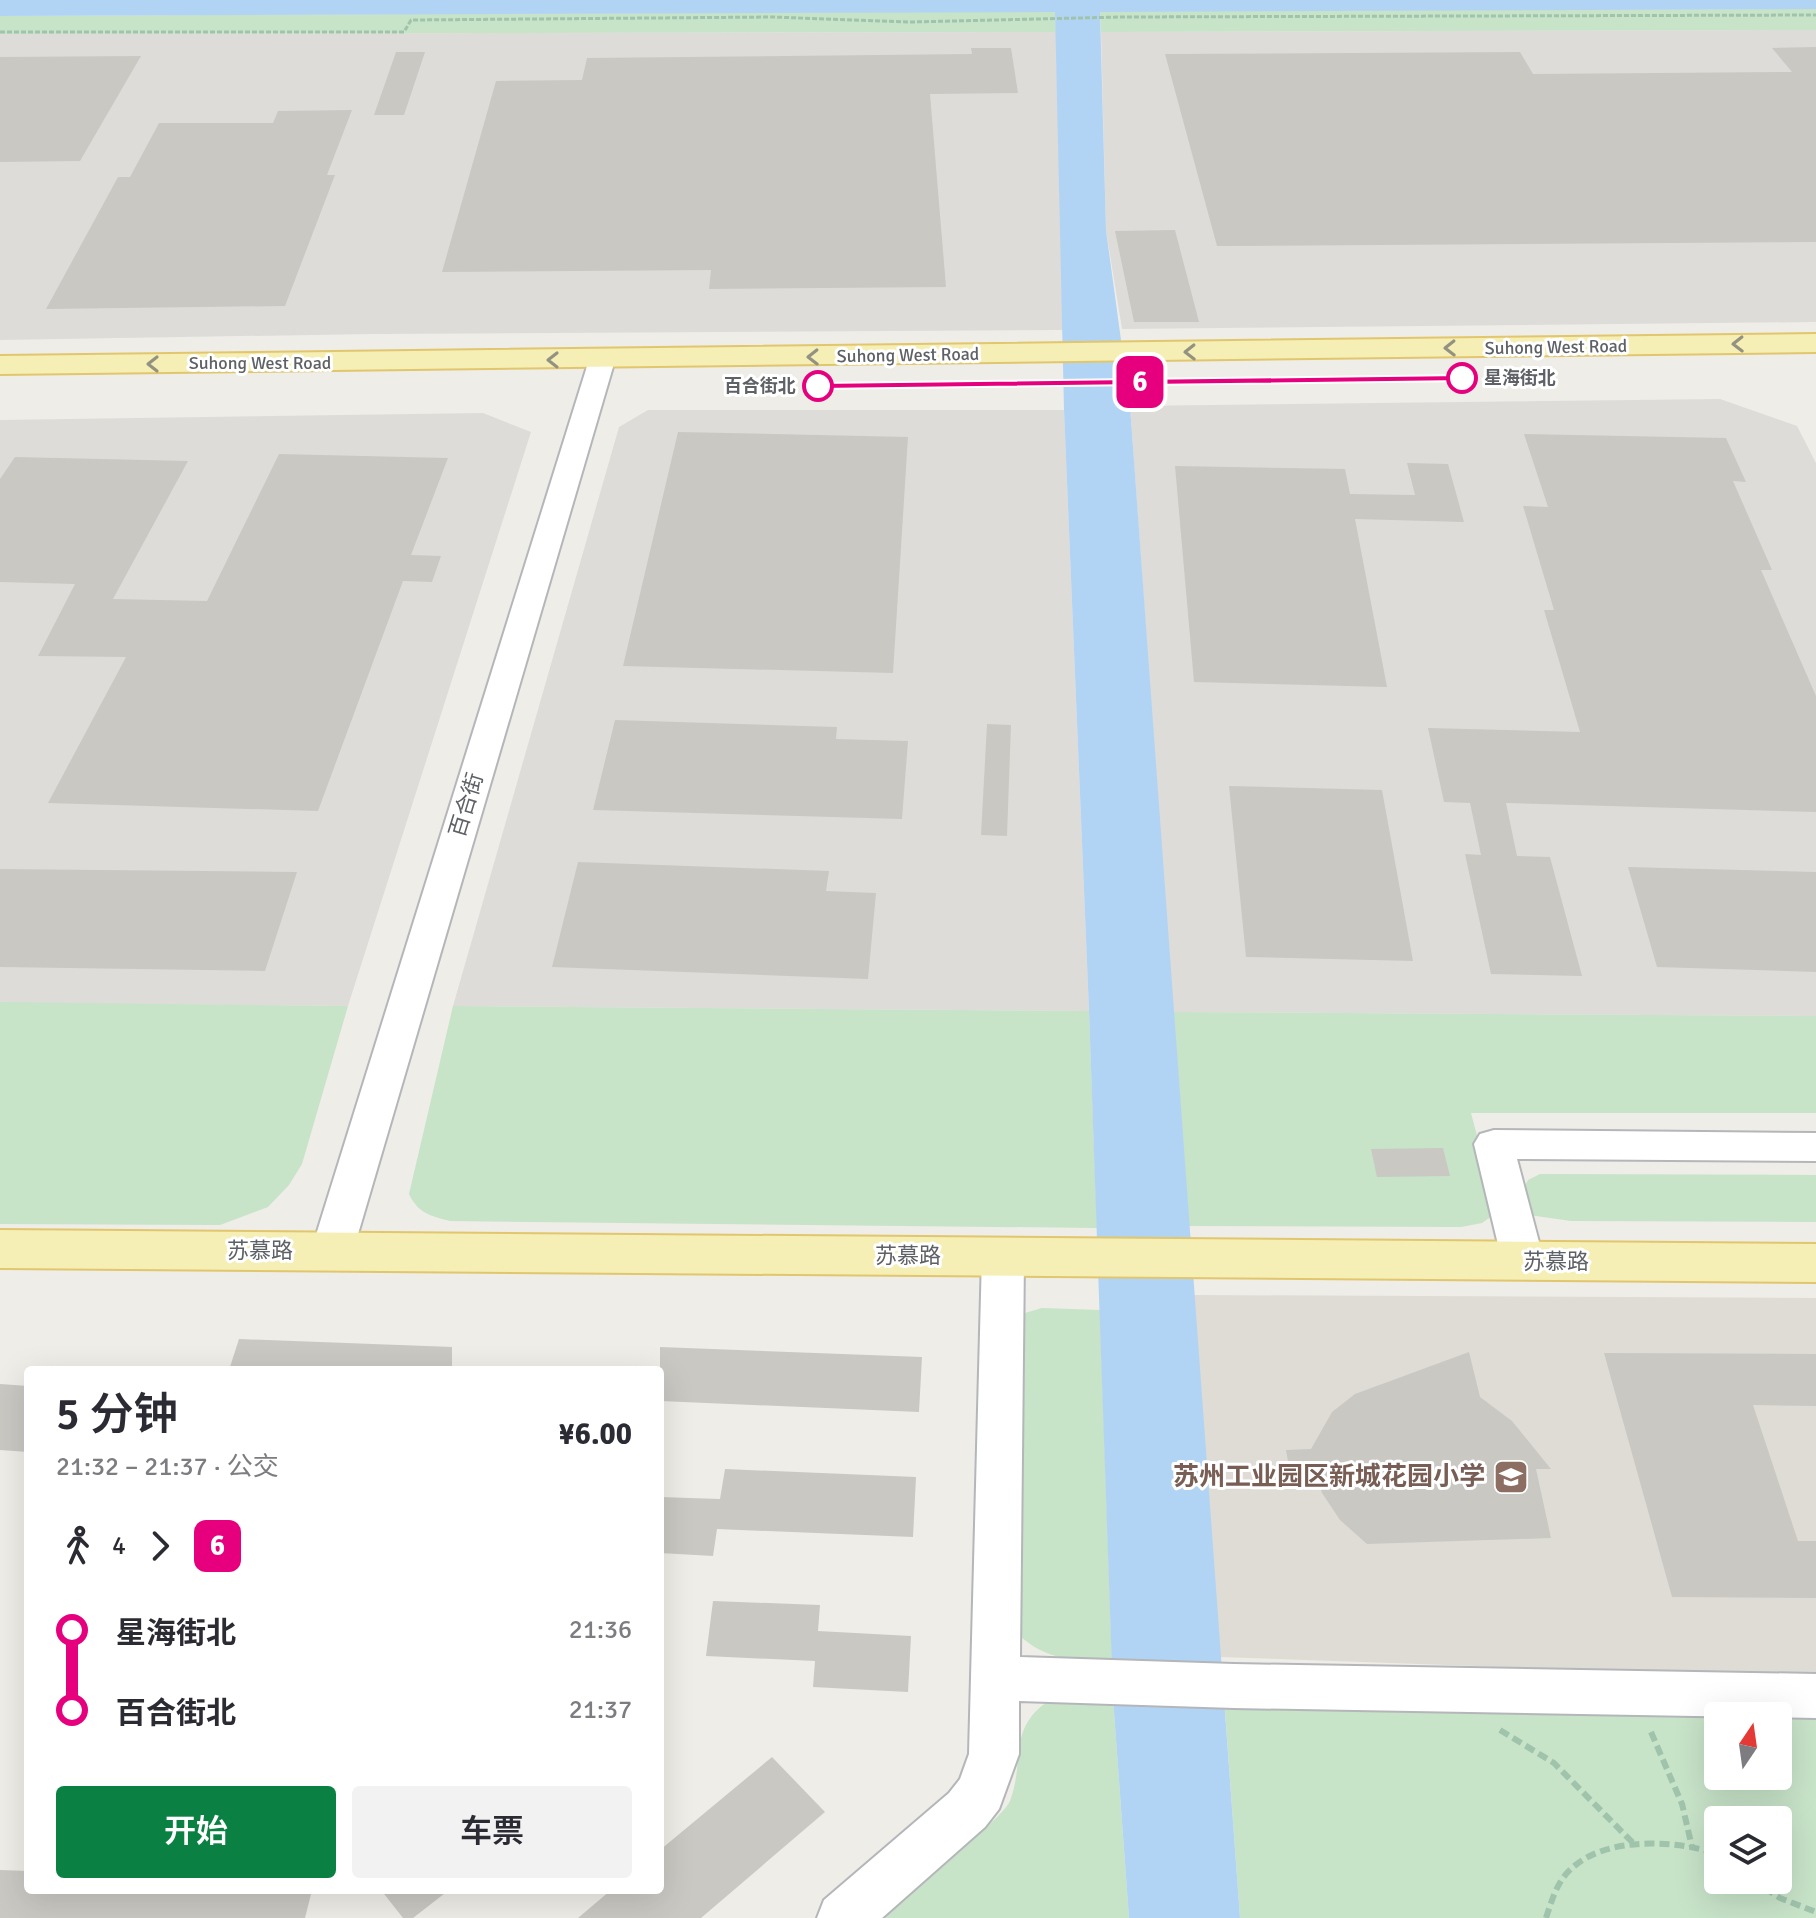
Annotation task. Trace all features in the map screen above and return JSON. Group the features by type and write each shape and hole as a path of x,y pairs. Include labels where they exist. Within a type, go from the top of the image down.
{"main road":[{"name":"Suhong West Road","path":"0,365 593,382 1059,353 1816,362"},
{"path":"0,395 64,394"},
{"name":"苏慕路","path":"0,1249 1816,1263"}],"street":[{"name":"百合街","path":"332,1251 593,382"},
{"path":"1523,1261 1494,1144 1816,1147"},
{"path":"843,1918 967,1810 981,1792 994,1754 1003,1256"},
{"path":"997,1678 1234,1686 1816,1696"}],"path":[{"path":"0,32 404,32 411,20 772,17 910,22 1041,17 1816,15"},
{"path":"1634,1692 1682,1804 1692,1847"},
{"path":"1489,1725 1554,1763 1635,1845"},
{"path":"1546,1918 1556,1892 1569,1871 1585,1857 1602,1849 1635,1845 1704,1850"},
{"path":"1774,1894 1816,1912"}],"shaded area":[{"path":"1816,30 1816,322 1122,329 1106,230 1101,32"},
{"path":"1056,32 1063,330 372,334 0,340 0,34"},
{"path":"1720,399 1797,426 1816,463 1816,1016 1173,1012 1130,406"},
{"path":"648,410 1064,410 1089,1011 453,1006 619,427"},
{"path":"483,413 531,432 348,1006 0,1003 0,420"},
{"name":"苏州工业园区新城花园小学","path":"1193,1295 1816,1298 1816,1678 1220,1657"}],"green space":[{"path":"1816,9 1816,30 1101,32 1100,11"},
{"path":"1055,11 1056,32 0,34 0,16"},
{"path":"0,1002 348,1006 302,1164 289,1185 268,1207 220,1225 0,1224"},
{"path":"453,1006 1089,1011 1097,1228 450,1221 436,1217 421,1210 409,1194"},
{"path":"1173,1012 1816,1016 1816,1113 1471,1113 1494,1200 1492,1216 1482,1223 1461,1227 1189,1226"},
{"path":"1540,1174 1816,1175 1816,1222 1571,1221 1529,1215 1520,1195 1528,1180"},
{"path":"1042,1308 1100,1310 1112,1662 1050,1654 1018,1634 1022,1320 1025,1313"},
{"path":"1224,1696 1704,1712 1704,1790 1792,1790 1792,1715 1816,1716 1816,1918 1240,1918"},
{"path":"1053,1698 1113,1698 1129,1918 883,1918 1004,1810 1015,1785 1023,1732 1038,1709"}],"water":[{"path":"0,0 1816,0 1816,9 1100,12 1106,230 1130,406 1240,1918 1129,1918 1113,1698 1064,410 1055,12 0,16"}],"building":[{"path":"1816,47 1816,242 1217,246 1165,54 1520,52 1533,74 1792,72 1772,48"},
{"path":"971,48 1011,48 1018,93 930,94 946,287 709,289 711,270 442,272 496,81 582,80 587,58 972,54"},
{"path":"396,52 425,52 404,115 374,115"},
{"path":"141,56 80,161 0,162 0,57"},
{"path":"352,110 327,175 335,175 285,306 46,309 118,177 130,177 159,123 273,123 278,111"},
{"path":"1175,230 1199,322 1134,322 1115,231"},
{"path":"678,432 908,437 893,673 623,666"},
{"path":"1524,434 1726,438 1746,482 1733,481 1772,570 1761,570 1816,696 1816,812 1506,803 1517,856 1550,857 1582,976 1491,974 1465,854 1481,855 1470,803 1444,802 1428,728 1580,732 1544,610 1554,610 1523,506 1548,507"},
{"path":"279,454 448,458 411,555 441,556 432,582 403,581 318,811 48,803 126,657 38,656 75,584 0,582 0,479 15,457 188,461 113,599 207,601"},
{"path":"1407,463 1448,464 1464,522 1355,519 1387,687 1194,682 1175,466 1345,469 1350,494 1415,495"},
{"path":"615,720 837,727 836,739 908,741 902,819 593,810"},
{"path":"987,724 1011,725 1007,836 981,835"},
{"path":"1229,786 1382,790 1413,961 1246,957"},
{"path":"578,862 829,871 826,891 876,893 868,979 552,967"},
{"path":"1628,867 1816,872 1816,972 1657,967"},
{"path":"0,869 297,872 265,971 0,967"},
{"path":"1443,1148 1450,1176 1377,1177 1371,1149"},
{"path":"239,1339 452,1347 452,1366 230,1366"},
{"path":"660,1347 922,1357 919,1412 664,1401 664,1366 660,1366"},
{"path":"1469,1352 1480,1397 1512,1421 1551,1469 1536,1469 1551,1538 1367,1544 1340,1520 1322,1493 1318,1477 1291,1478 1286,1450 1311,1449 1332,1412 1355,1394"},
{"path":"1604,1353 1816,1354 1816,1406 1753,1405 1798,1541 1816,1541 1816,1598 1672,1597"},
{"path":"0,1384 24,1386 24,1452 0,1450"},
{"path":"725,1469 916,1477 913,1537 717,1529 713,1556 664,1553 664,1497 720,1499"},
{"path":"713,1601 820,1605 818,1631 911,1636 908,1692 813,1687 815,1661 706,1656"},
{"path":"772,1757 825,1812 701,1918 578,1918 606,1894 664,1894 664,1847"},
{"path":"0,1870 24,1871 24,1894 311,1894 305,1918 0,1918"},
{"path":"384,1894 444,1894 413,1918 403,1918"}],"bus line":[{"name":"6","path":"818,386 1462,378"}],"place":[{"name":"星海街北","path":"1462,378"},
{"name":"百合街北","path":"818,386"},
{"name":"苏州工业园区新城花园小学","path":"1511,1477"}]}
